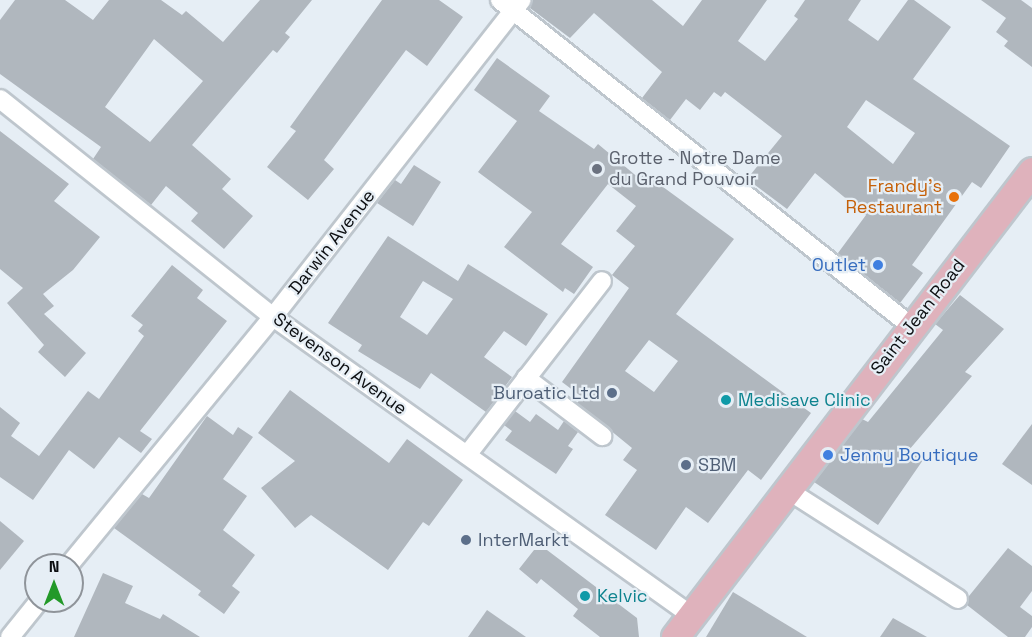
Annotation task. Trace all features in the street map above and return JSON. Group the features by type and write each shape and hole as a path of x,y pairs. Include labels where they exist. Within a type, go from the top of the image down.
{"main road":[{"name":"Saint Jean Road","path":"675,637 786,489 1032,171"}],"street":[{"name":"Darwin Avenue","path":"79,553 273,317 512,3"},
{"path":"512,3 911,326"},
{"name":"Stevenson Avenue","path":"0,99 273,317 691,615"},
{"path":"467,455 602,281"},
{"path":"526,378 602,436"},
{"path":"786,489 958,599"},
{"path":"10,637 29,613"}],"building":[{"path":"15,0 65,0 93,20 109,0 161,0 182,15 186,11 223,42 260,0 312,0 285,33 290,37 277,53 273,50 192,145 231,179 222,189 253,216 224,249 191,221 198,213 166,186 151,205 93,159 101,147 0,74 0,20","holes":["154,39 203,81 150,142 105,107"]},
{"path":"382,0 439,0 463,17 427,66 406,50 324,160 334,169 308,200 267,167 296,131 290,127"},
{"path":"533,0 652,0 683,26 702,0 767,0 738,41 765,61 798,19 794,16 805,0 861,0 848,20 878,41 908,0 914,0 951,27 913,79 1010,146 981,188 972,182 912,265 923,273 900,303 838,253 866,215 815,173 787,209 747,179 782,136 725,92 721,97 714,92 700,110 686,99 670,120 642,98 662,72 594,13 570,38 530,8","holes":["866,100 915,133 893,164 847,127"]},
{"path":"981,0 1021,0 1032,8 1032,67 1004,46 1008,41 996,32 1006,18"},
{"path":"497,58 550,96 539,111 594,149 598,144 640,179 644,173 734,239 676,314 811,413 761,480 748,470 708,523 686,507 656,550 605,515 637,470 623,460 632,448 577,403 582,397 562,382 629,288 612,275 635,246 616,231 636,206 608,184 561,244 593,267 574,294 565,288 563,292 504,247 532,212 478,172 517,121 474,90","holes":["649,340 678,361 654,392 625,371"]},
{"path":"0,131 69,184 54,201 100,237 73,270 43,294 54,306 44,314 86,353 65,377 38,352 44,345 7,303 23,288 0,269"},
{"path":"414,165 441,182 413,226 377,203 395,180 401,184"},
{"path":"388,236 458,281 468,264 548,314 526,346 504,331 484,357 512,377 486,412 431,373 420,389 358,351 362,345 328,323","holes":["423,281 453,299 427,335 400,317"]},
{"path":"172,265 203,290 197,298 227,321 140,431 152,439 141,453 119,437 94,469 69,450 33,500 0,477 0,407 20,423 11,436 39,456 88,391 99,399 144,336 138,331 143,325 131,316"},
{"path":"960,295 1004,329 965,372 972,376 909,450 923,460 878,525 814,482 862,419 868,422 943,330 935,324"},
{"path":"290,390 389,463 407,439 463,480 429,526 423,522 388,570 311,515 295,528 261,488 295,461 258,433"},
{"path":"515,411 530,422 536,414 558,430 564,421 578,432 568,446 573,449 556,474 505,440 512,431 504,425"},
{"path":"207,416 233,435 238,427 253,437 223,479 247,496 223,530 255,555 232,586 240,592 224,614 198,595 201,591 114,528 142,494 149,498"},
{"path":"1032,424 1032,485 1002,464"},
{"path":"0,521 24,541 0,570"},
{"path":"1008,548 1032,566 1032,591 1020,607 1032,616 1032,627 1025,637 1008,637 967,605 969,596"},
{"name":"Kelvic","path":"534,550 547,550 637,618 639,637 600,637 573,616 578,609 541,579 537,584 519,569"},
{"path":"103,573 133,586 125,603 160,619 163,614 200,637 74,637"},
{"path":"733,592 807,637 706,637"},
{"path":"487,610 526,637 468,637"},
{"path":"893,618 927,637 880,637"}],"place":[{"name":"Grotte - Notre Dame du Grand Pouvoir","path":"597,169"},
{"name":"Frandy's Restaurant","path":"954,197"},
{"name":"Outlet","path":"878,265"},
{"name":"Buroatic Ltd","path":"612,393"},
{"name":"Medisave Clinic","path":"726,400"},
{"name":"Jenny Boutique","path":"828,455"},
{"name":"SBM","path":"686,465"},
{"name":"InterMarkt","path":"466,540"},
{"name":"Kelvic","path":"585,596"}]}
